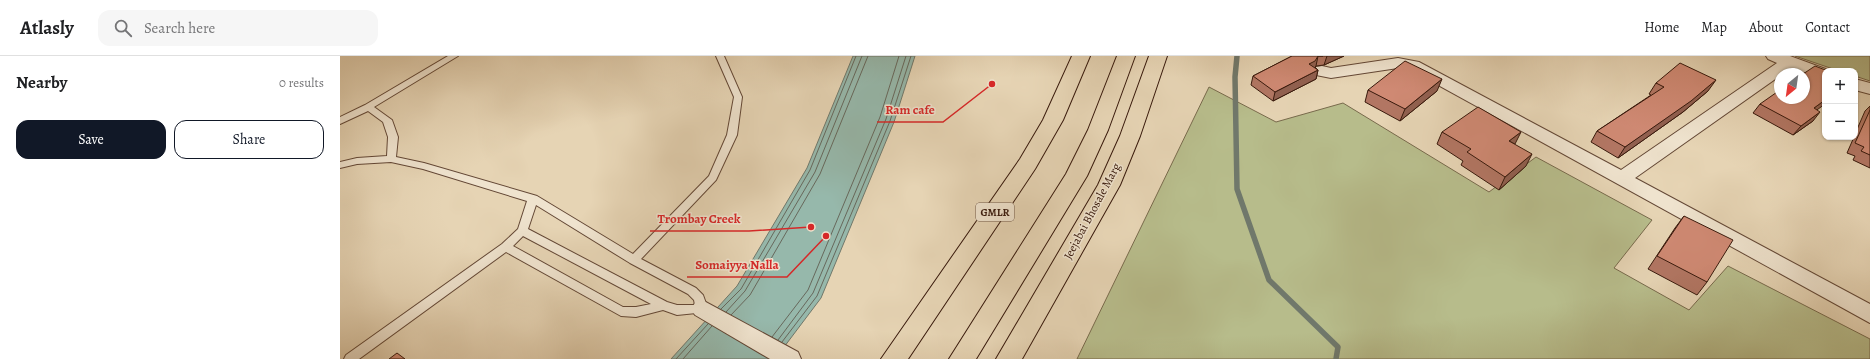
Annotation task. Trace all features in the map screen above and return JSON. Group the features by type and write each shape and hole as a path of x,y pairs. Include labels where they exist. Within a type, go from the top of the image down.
{"highway":[{"name":"GMLR","path":"894,359 1028,164 1053,120 1081,56"},
{"path":"965,354 1076,176 1098,130 1126,56"},
{"name":"Jeejabai Bhosale Marg","path":"1009,359 1109,184 1130,136 1158,56"}],"street":[{"path":"1621,179 1782,59 1822,73"},
{"path":"1322,71 1331,73 1398,63 1413,65 1870,314"},
{"path":"1858,85 1870,89"},
{"path":"705,311 790,359"}],"lane":[{"path":"340,121 368,107 454,56"},
{"path":"634,260 713,178 732,135 738,97 720,56"},
{"path":"368,107 387,120 393,137 391,159"},
{"path":"340,165 357,161 391,159 424,166 533,199 634,260 692,291 699,298 705,311 677,310 663,305 522,231"},
{"path":"350,359 506,247 522,231 533,199"},
{"path":"506,247 621,311 636,312 663,305"}],"green space":[{"path":"1795,56 1870,56 1870,81 1858,77 1858,68 1830,68"},
{"path":"1209,87 1276,122 1343,103 1489,192 1536,157 1652,220 1614,268 1689,310 1728,266 1870,339 1870,359 1077,359"}],"water":[{"path":"853,56 915,56 894,122 821,298 775,359 671,359 737,286 807,168"}],"building":[{"path":"1292,56 1318,56 1315,61 1309,64 1318,70 1275,92 1253,76"},
{"path":"1405,61 1442,79 1405,109 1368,90"},
{"path":"1680,63 1716,80 1691,101 1625,147 1597,131 1664,87 1656,83"},
{"path":"1815,66 1822,69 1822,102 1814,108 1820,112 1801,126 1760,104 1774,94 1774,104 1810,104 1810,69"},
{"path":"1478,107 1521,132 1509,141 1532,154 1505,177 1467,152 1471,149 1442,132"},
{"path":"1870,110 1870,155 1861,151 1864,147 1855,143 1858,140 1858,136"},
{"path":"1684,216 1733,240 1707,282 1657,256"},
{"path":"397,353 405,359 389,359"}],"waterway":[{"path":"1237,56 1235,77 1237,189 1269,280 1338,347 1336,359"}],"place":[{"name":"Ram cafe","path":"992,84"},
{"name":"Trombay Creek","path":"811,227"},
{"name":"Somaiyya Nalla","path":"826,236"}]}
